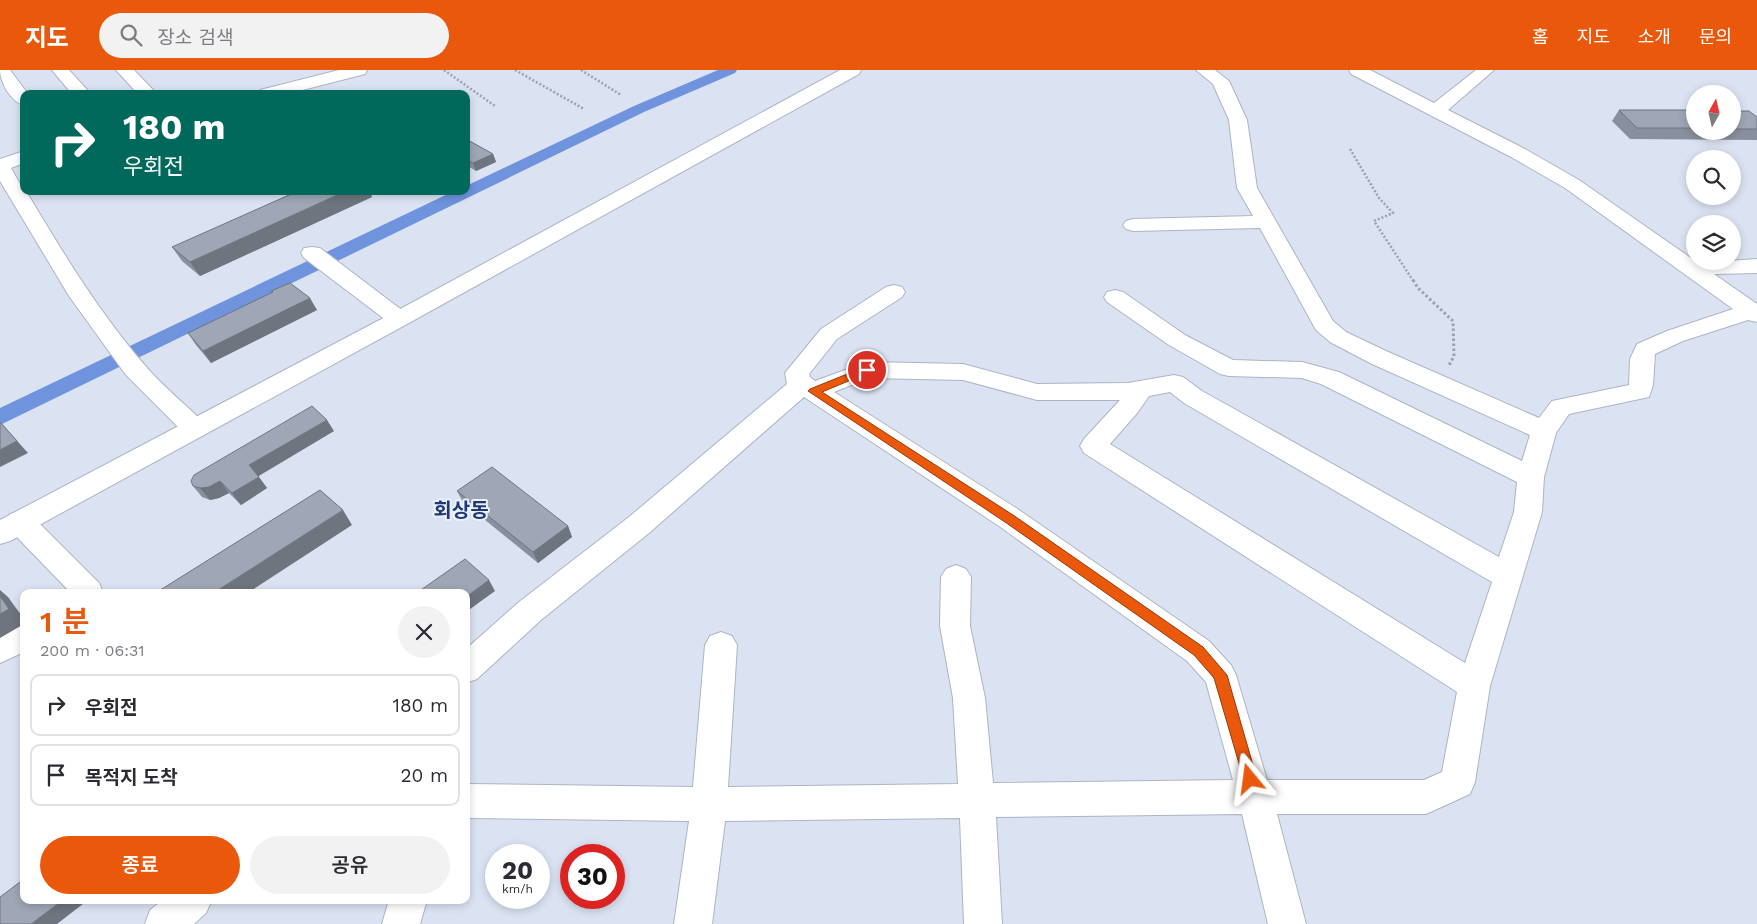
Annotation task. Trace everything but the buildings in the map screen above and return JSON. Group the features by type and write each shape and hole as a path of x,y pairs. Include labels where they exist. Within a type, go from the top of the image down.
{"main road":[{"path":"0,70 20,95"},
{"path":"60,70 78,90"},
{"path":"124,70 144,90"},
{"path":"276,90 314,75 359,70"},
{"path":"84,589 10,528 400,319 853,70"},
{"path":"1204,70 1220,81 1238,120 1247,188 1324,325 1338,337 1433,382 1544,431"},
{"path":"1357,70 1572,184 1686,266"},
{"path":"1435,110 1486,70"},
{"path":"20,158 0,165 61,269 136,370 195,429"},
{"path":"1132,225 1266,222"},
{"path":"312,252 400,319"},
{"path":"1741,265 1757,266"},
{"path":"1691,270 1754,313"},
{"path":"894,292 829,334 797,373 798,381 1009,518 1198,651 1220,675 1255,796 1287,924"},
{"path":"1115,297 1177,340 1229,368 1302,370 1330,378 1531,477"},
{"path":"470,801 709,804 1255,796 1426,797 1458,782 1474,686 1528,512 1531,477 1544,431 1561,407 1640,391 1643,378 1641,359 1645,349 1675,336 1754,313"},
{"path":"1193,397 1229,368"},
{"path":"470,665 530,611 808,388 867,370 963,372 1037,392 1128,391 1174,384 1193,397 1507,576"},
{"path":"1141,389 1129,406 1093,446 1474,686"},
{"path":"956,577 955,626 969,698 977,800 982,924"},
{"path":"0,650 20,638"},
{"path":"693,924 709,804 721,645"},
{"path":"164,924 188,904"},
{"path":"401,924 407,904"}],"path":[{"path":"444,70 495,106"},
{"path":"515,70 584,109"},
{"path":"581,70 621,95"},
{"path":"1350,149 1379,198 1393,213 1374,221 1418,288 1441,312 1453,320 1454,356 1446,369 1433,382"}],"waterway":[{"path":"470,190 639,109 730,70"},
{"path":"0,417 461,195"}],"district":[{"name":"회상동","path":"461,510"}],"route":[{"path":"867,370 813,391 1009,518 1198,651 1220,675 1250,779"}]}
